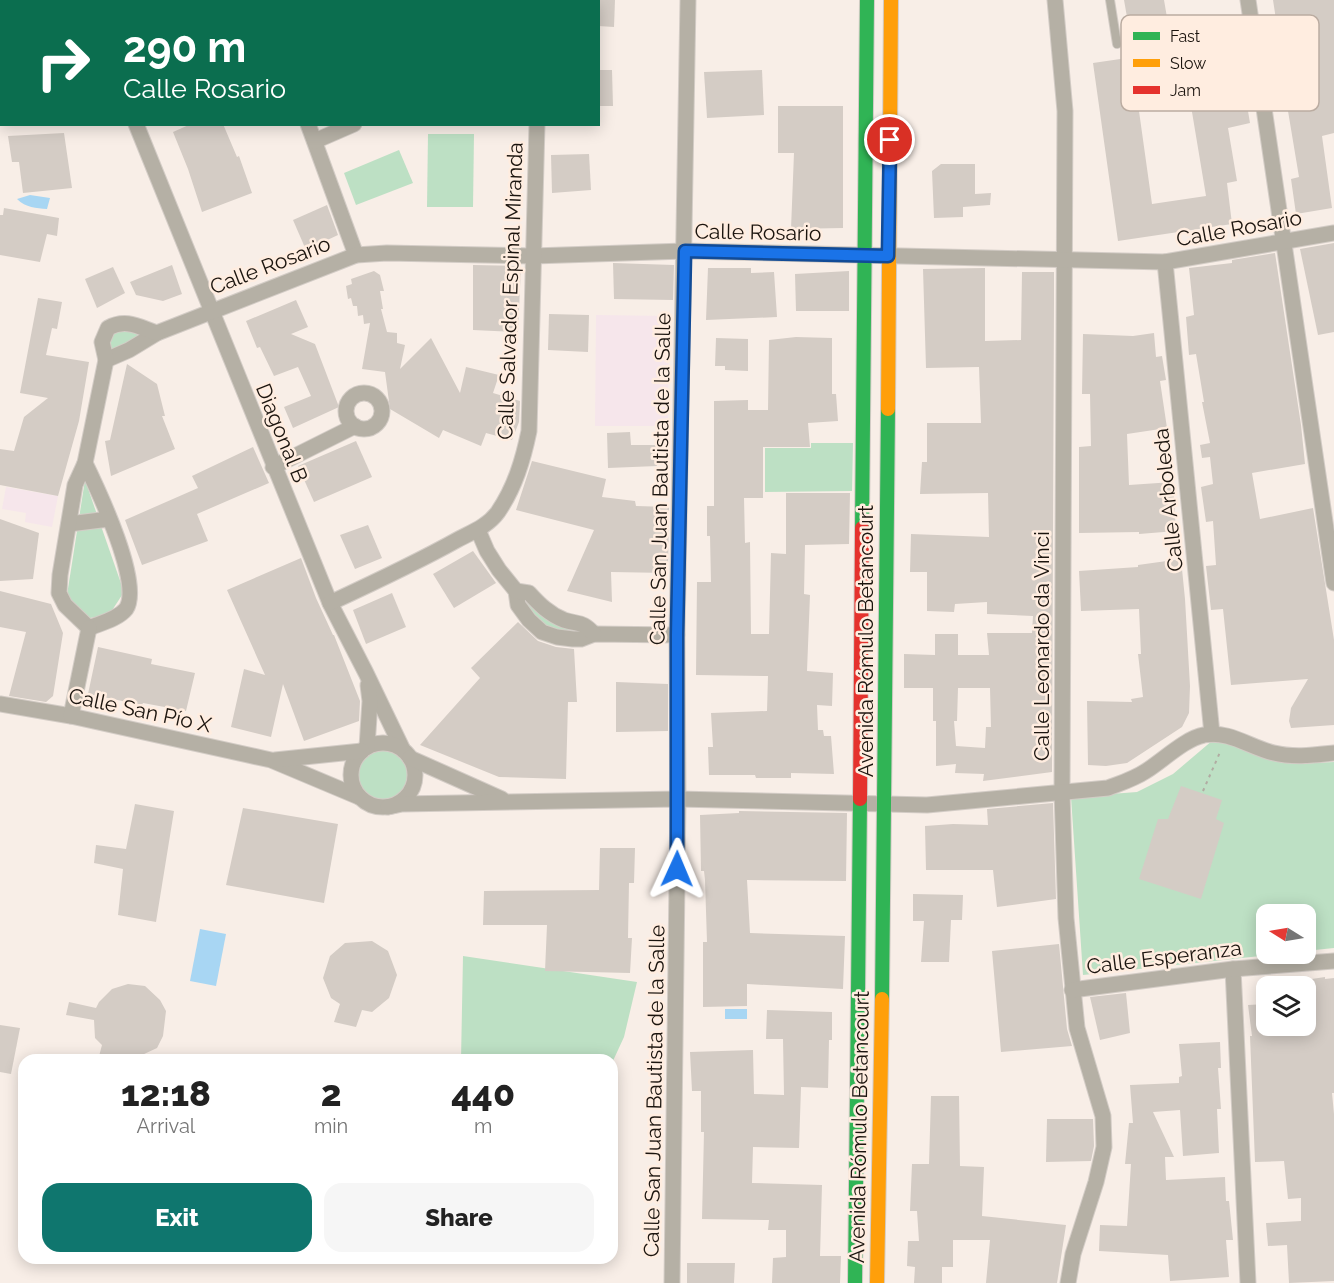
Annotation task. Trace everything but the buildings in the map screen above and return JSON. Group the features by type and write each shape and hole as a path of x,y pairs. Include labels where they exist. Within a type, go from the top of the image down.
{"main road":[{"name":"Avenida Rómulo Betancourt","path":"855,1283 867,0"},
{"name":"Avenida Rómulo Betancourt","path":"877,1283 885,805 891,0"}],"street":[{"name":"Calle San Juan Bautista de la Salle","path":"672,1283 678,799 677,635 688,0"},
{"name":"Calle Leonardo da Vinci","path":"1055,0 1065,111 1062,793 1066,918 1077,1028 1103,1116 1104,1147 1096,1182 1073,1254 1068,1283"},
{"path":"1248,0 1250,15"},
{"path":"1265,111 1334,583"},
{"name":"Diagonal B","path":"137,126 330,603 407,754"},
{"path":"309,126 356,255"},
{"path":"315,141 349,126"},
{"name":"Calle Salvador Espinal Miranda","path":"330,603 432,555 478,530 498,512 512,487 522,463 529,431 537,126"},
{"name":"Calle Rosario","path":"106,360 129,350 157,333 210,310 356,255 387,253 534,256 685,251 1165,262 1334,233"},
{"name":"Calle Arboleda","path":"1165,262 1219,735"},
{"path":"89,628 65,605 59,593 75,485 86,464 106,360 102,342 108,328 118,322 129,323 157,333"},
{"path":"273,467 355,426"},
{"path":"86,464 120,546 131,589 128,606 120,615 89,628"},
{"path":"69,524 109,519"},
{"path":"478,530 487,551 516,591 518,605 542,632 573,639 581,639 594,634 677,635"},
{"path":"71,716 89,628"},
{"path":"364,749 370,701 366,673"},
{"name":"Calle San Pío X","path":"0,704 71,716 271,760 359,797"},
{"path":"507,802 407,754 394,745 383,743 364,749 356,758 351,778 359,797 377,807 402,804 678,799 927,805 1108,788 1130,780 1197,737 1219,735 1274,753 1308,755 1334,753"},
{"name":"Calle San Pío X","path":"271,760 364,749"},
{"path":"388,807 406,798 412,789 415,779 414,768 407,754"},
{"name":"Calle Esperanza","path":"1072,990 1233,969 1334,961"},
{"path":"1233,969 1248,1283"}],"lane":[{"path":"1110,0 1117,44"}],"path":[{"path":"1203,791 1219,735"}],"shaded area":[{"path":"596,315 669,316 668,426 595,426"},
{"path":"6,487 58,496 52,527 25,522 26,513 2,509"}],"green space":[{"path":"428,134 474,134 473,207 427,207"},
{"path":"399,150 413,183 356,205 344,173"},
{"path":"119,326 143,336 111,354 107,343 110,333"},
{"path":"811,443 853,443 852,491 765,492 765,448 811,448"},
{"path":"85,480 124,592 109,615 90,618 75,608 67,595"},
{"path":"523,595 584,633 547,632 533,617"},
{"path":"1213,740 1295,764 1334,762 1334,948 1316,950 1316,904 1256,904 1256,956 1083,975 1071,797 1137,792 1173,774"},
{"path":"383,750 397,754 404,761 408,775 404,789 397,796 383,800 369,796 362,789 358,775 362,761 369,754"},
{"path":"463,956 637,982 624,1037 616,1054 461,1054"}],"water":[{"path":"30,195 50,198 47,209 28,206 17,199"},
{"path":"200,929 226,934 216,986 190,981"},
{"path":"725,1009 747,1009 747,1019 725,1019"}],"traffic: fast":[{"path":"862,528 867,0"},
{"path":"882,999 888,409"},
{"path":"855,1283 860,799"}],"traffic: slow":[{"path":"888,409 891,0"},
{"path":"877,1283 882,999"}],"traffic: jam":[{"path":"860,799 862,528"}],"route":[{"path":"677,869 677,635 685,251 888,256 890,140"}]}
